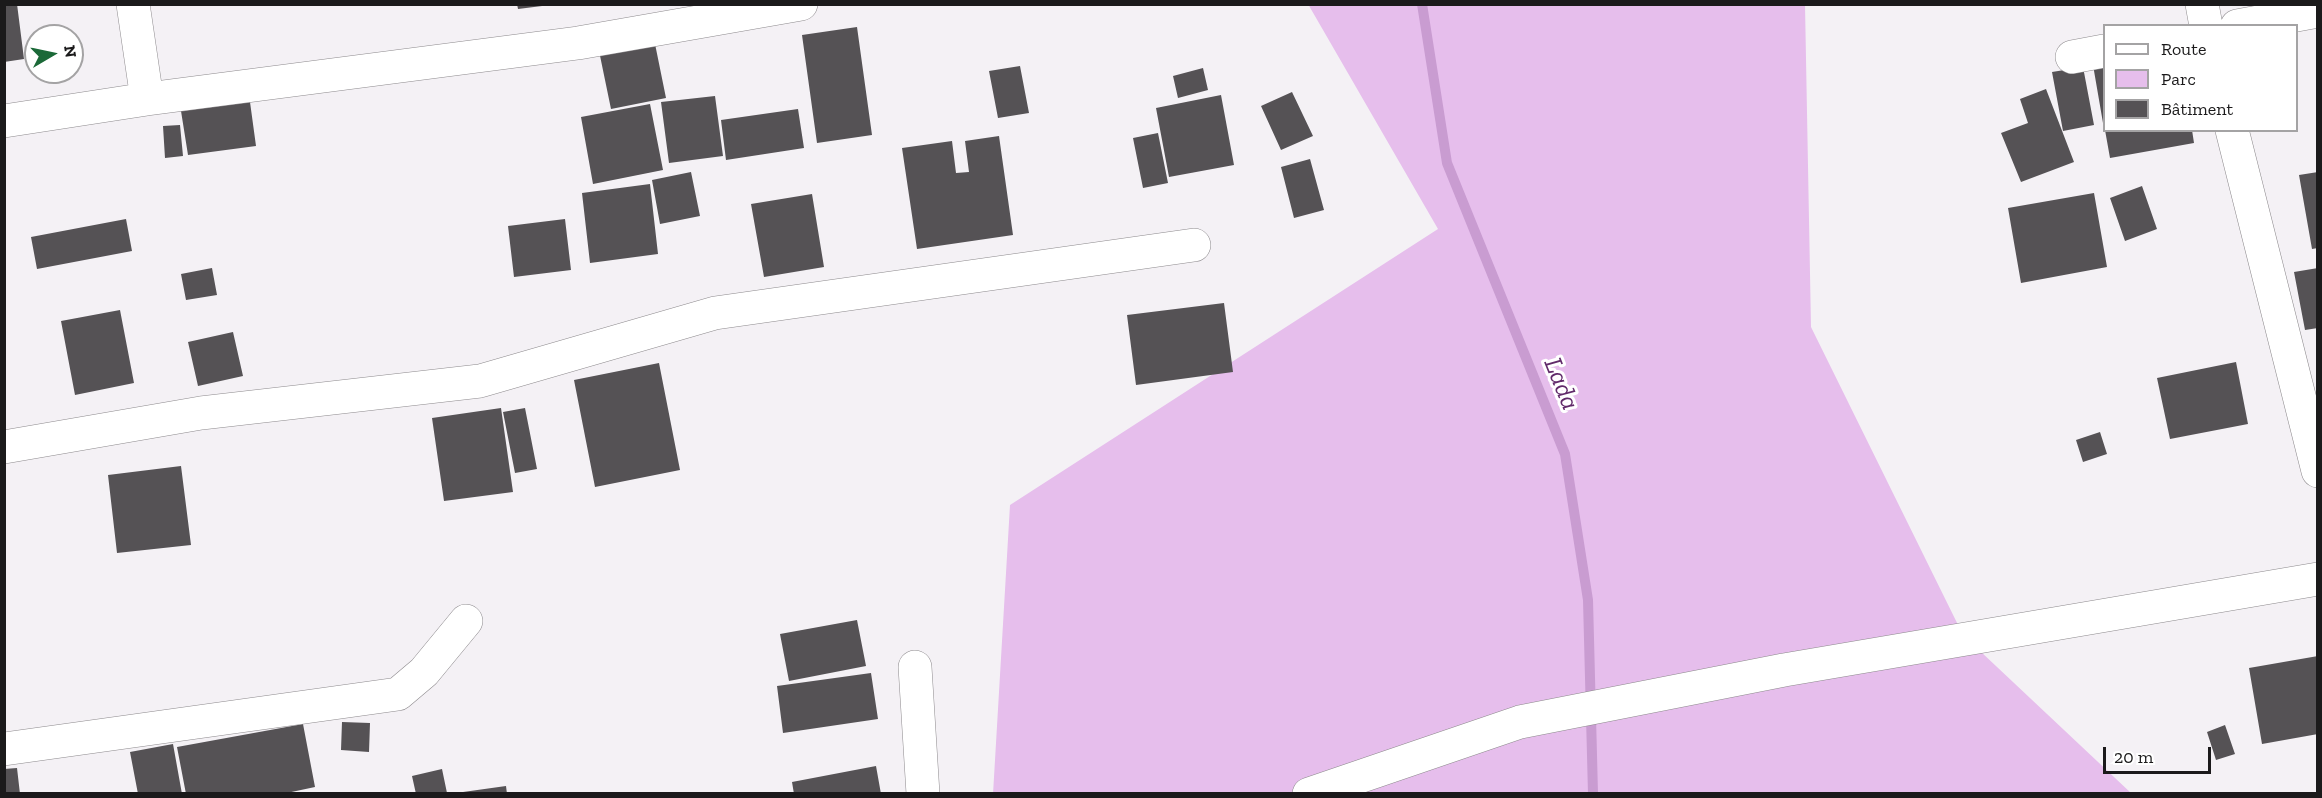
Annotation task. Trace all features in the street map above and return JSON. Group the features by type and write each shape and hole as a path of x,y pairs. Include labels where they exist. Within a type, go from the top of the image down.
{"street":[{"path":"133,4 147,99"},
{"path":"4,121 147,99 578,43 801,4"},
{"path":"2202,4 2206,24"},
{"path":"2248,24 2318,11"},
{"path":"2072,57 2103,51"},
{"path":"2233,132 2318,471"},
{"path":"4,447 201,413 480,381 715,313 1194,245"},
{"path":"1309,794 1520,722 1784,670 2318,579"},
{"path":"4,749 398,694 424,672 466,621"},
{"path":"915,668 923,794"}],"green space":[{"path":"1308,4 1805,5 1811,327 1963,635 2131,793 993,794 1010,505 1438,229"}],"building":[{"path":"4,4 17,4 24,59 4,62"},
{"path":"517,4 542,4 542,6 518,9"},
{"path":"857,27 872,135 817,143 802,35"},
{"path":"653,34 666,98 611,109 598,46"},
{"path":"2103,63 2103,123 2093,65"},
{"path":"1020,66 1029,113 998,118 989,71"},
{"path":"2083,67 2094,125 2063,131 2052,72"},
{"path":"1203,68 1208,90 1178,98 1173,76"},
{"path":"2046,89 2074,162 2021,182 2001,133 2028,123 2020,99"},
{"path":"1292,92 1313,136 1281,150 1261,106"},
{"path":"1221,95 1234,165 1169,177 1156,108"},
{"path":"715,96 723,156 669,163 661,102"},
{"path":"250,102 256,146 188,155 181,111"},
{"path":"650,104 663,170 593,184 581,117"},
{"path":"798,109 804,148 726,160 721,120"},
{"path":"180,125 183,156 165,158 163,126"},
{"path":"2105,132 2192,132 2194,143 2110,158"},
{"path":"1158,133 1168,183 1143,188 1133,138"},
{"path":"999,136 1013,235 917,249 902,148 952,141 956,173 969,172 965,141"},
{"path":"1310,159 1324,210 1294,218 1281,167"},
{"path":"691,172 700,216 660,224 652,180"},
{"path":"2318,172 2318,248 2312,249 2299,175"},
{"path":"650,184 658,254 590,263 582,193"},
{"path":"2142,186 2157,229 2125,241 2110,198"},
{"path":"2094,193 2107,267 2021,283 2008,208"},
{"path":"812,194 824,267 764,277 751,204"},
{"path":"126,219 132,251 37,269 31,237"},
{"path":"565,219 571,270 514,277 508,226"},
{"path":"212,268 217,295 186,300 181,274"},
{"path":"2318,268 2318,328 2305,330 2294,272"},
{"path":"1224,303 1233,372 1136,385 1127,315"},
{"path":"120,310 134,383 75,395 61,321"},
{"path":"233,332 243,376 198,386 188,342"},
{"path":"2236,362 2248,424 2170,439 2157,378"},
{"path":"659,363 680,470 595,487 574,380"},
{"path":"501,408 513,492 444,501 432,418"},
{"path":"525,408 537,469 515,473 503,412"},
{"path":"2100,432 2107,454 2083,462 2076,440"},
{"path":"181,466 191,545 117,553 108,475"},
{"path":"857,620 866,666 789,681 780,634"},
{"path":"2318,656 2318,734 2262,744 2249,668"},
{"path":"871,673 878,719 783,733 777,686"},
{"path":"342,722 370,723 369,752 341,750"},
{"path":"303,724 315,787 282,794 186,794 177,747"},
{"path":"2225,725 2235,754 2216,760 2207,732"},
{"path":"173,744 182,794 138,794 130,752"},
{"path":"876,766 881,794 794,794 792,782"},
{"path":"17,768 20,794 4,794 4,769"},
{"path":"442,769 447,793 416,794 412,776"},
{"path":"506,786 507,794 464,794 463,792"}],"waterway":[{"name":"Lada","path":"1422,4 1447,163 1565,454 1588,600 1593,794"}]}
